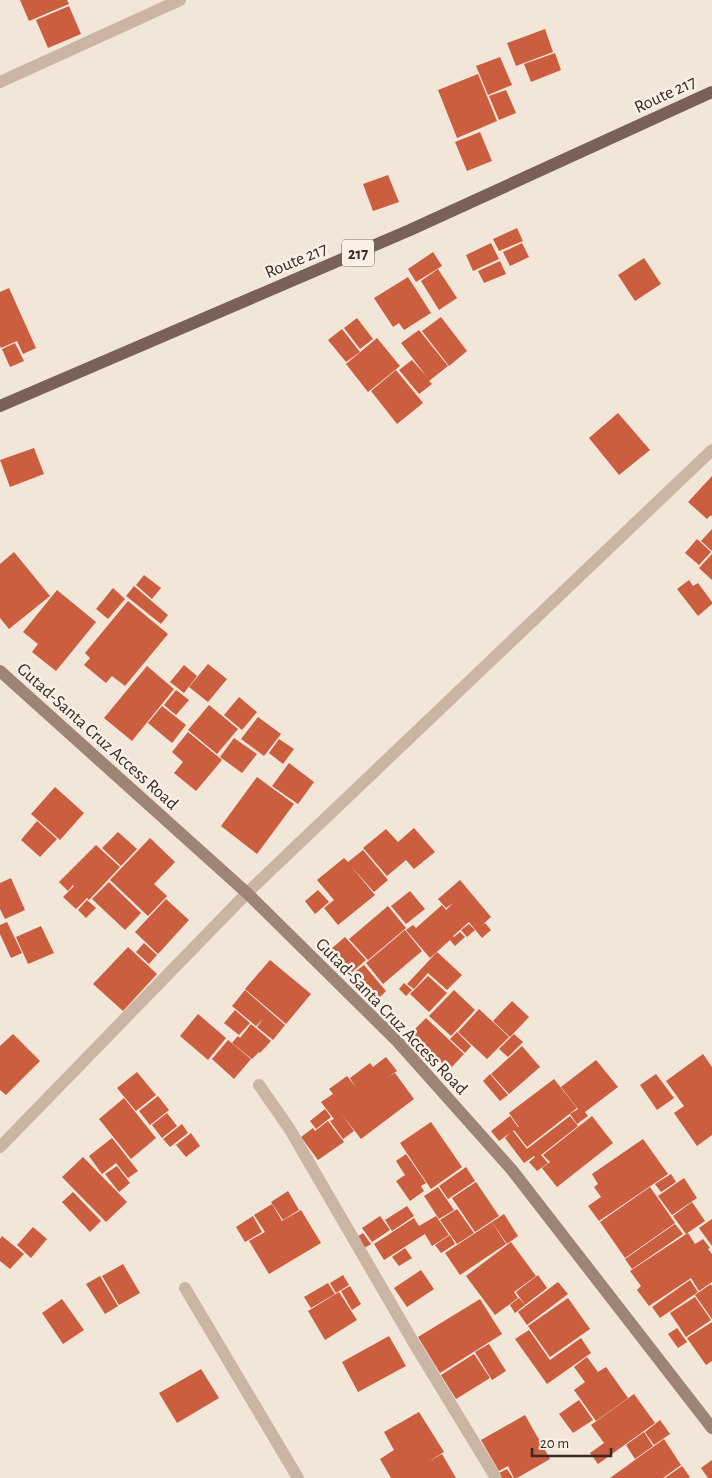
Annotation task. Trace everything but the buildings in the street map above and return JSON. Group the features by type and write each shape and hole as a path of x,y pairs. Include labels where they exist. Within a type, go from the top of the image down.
{"main road":[{"name":"Route 217","path":"0,406 410,230 712,92"},
{"name":"Gutad-Santa Cruz Access Road","path":"0,671 248,893 397,1041 512,1170 712,1428"}],"street":[{"path":"0,82 180,0"},
{"path":"0,1147 248,893 712,450"},
{"path":"259,1085 289,1128 414,1345 496,1478"},
{"path":"185,1288 298,1478"}]}
